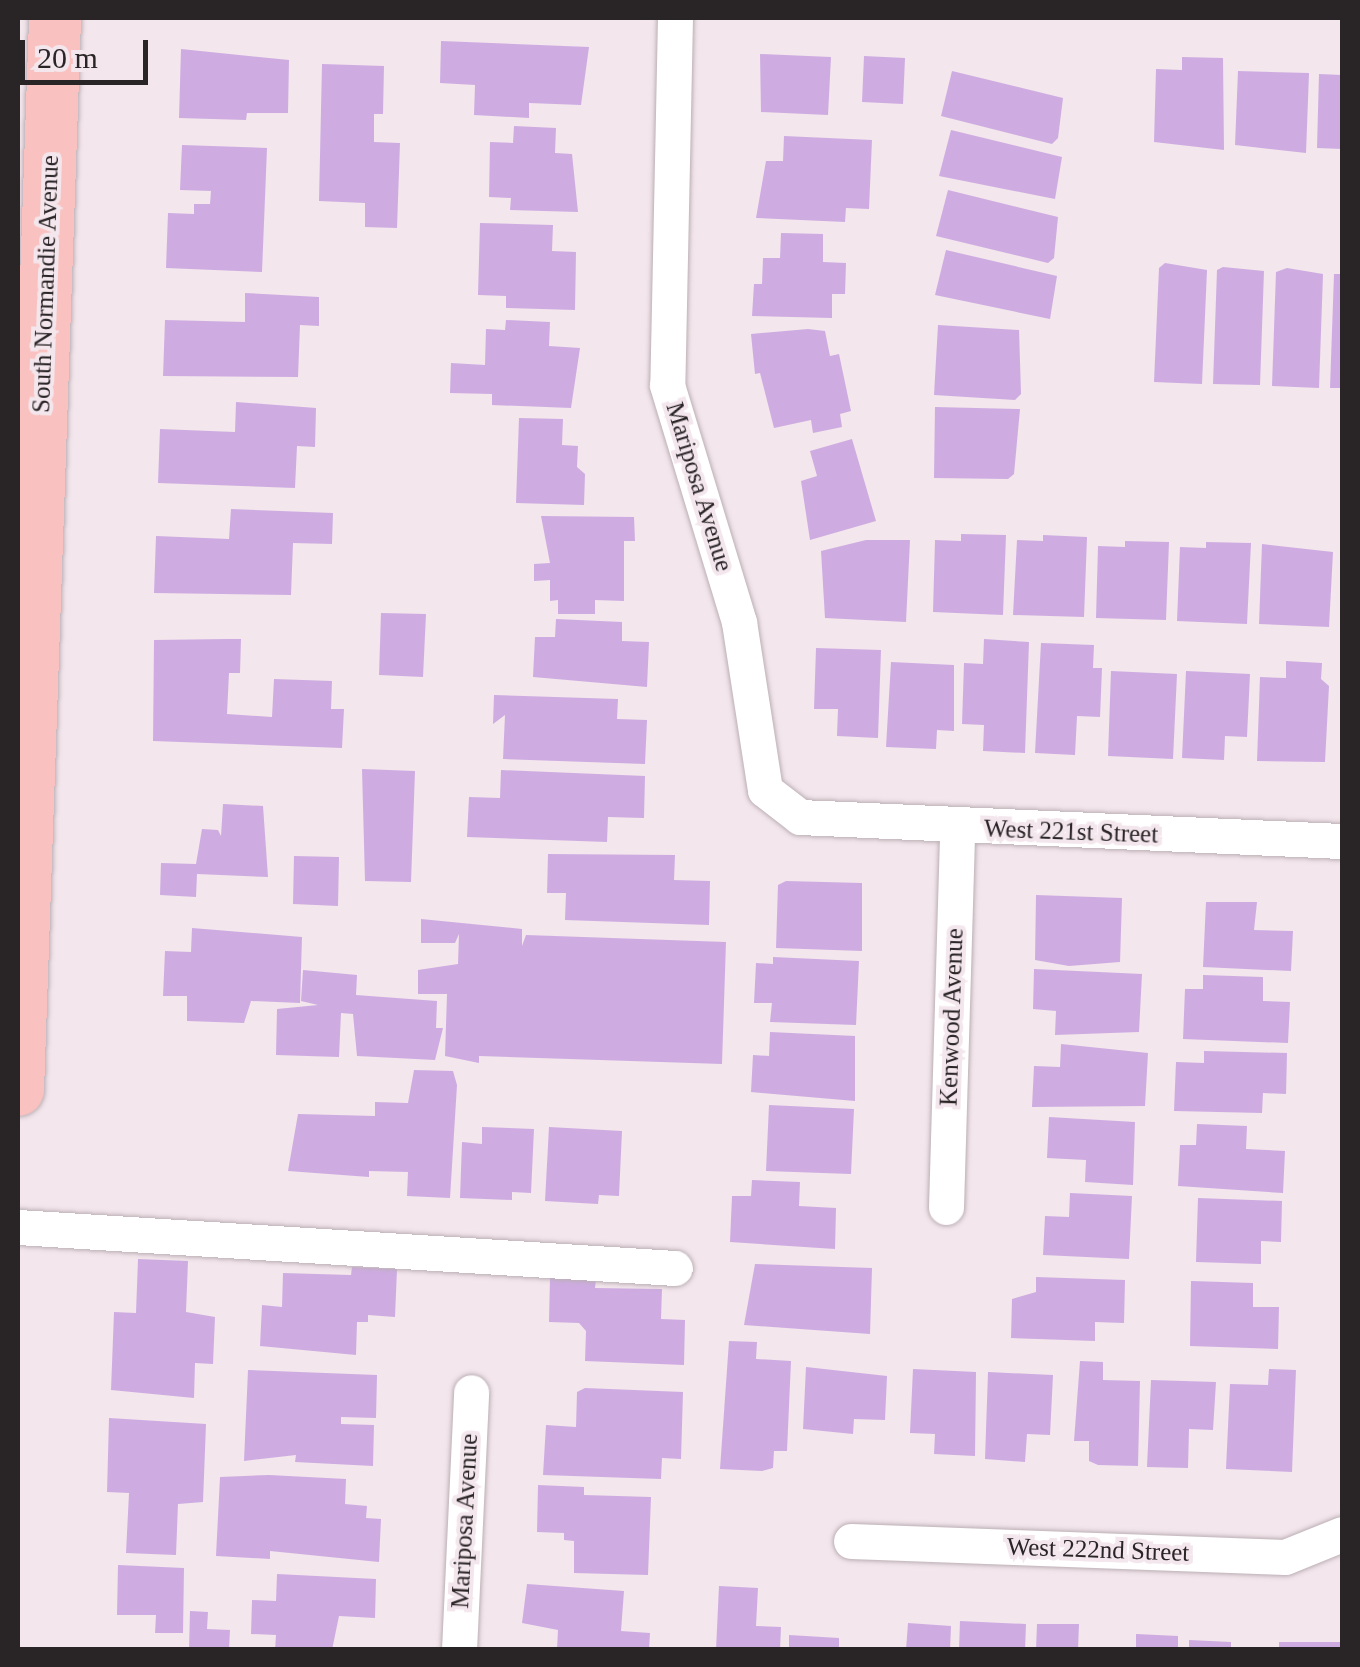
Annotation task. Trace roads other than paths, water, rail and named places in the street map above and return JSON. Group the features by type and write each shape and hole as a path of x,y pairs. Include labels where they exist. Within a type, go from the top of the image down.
{"main road":[{"name":"South Normandie Avenue","path":"18,1090 56,18"}],"street":[{"name":"Mariposa Avenue","path":"675,18 667,384 740,622 765,790 800,816"},
{"name":"West 221st Street","path":"800,816 957,828 1342,841"},
{"name":"Kenwood Avenue","path":"946,1206 957,828"},
{"path":"18,1227 676,1268"},
{"name":"Mariposa Avenue","path":"458,1650 470,1392"},
{"name":"West 222nd Street","path":"851,1540 1285,1557 1342,1536"}]}
